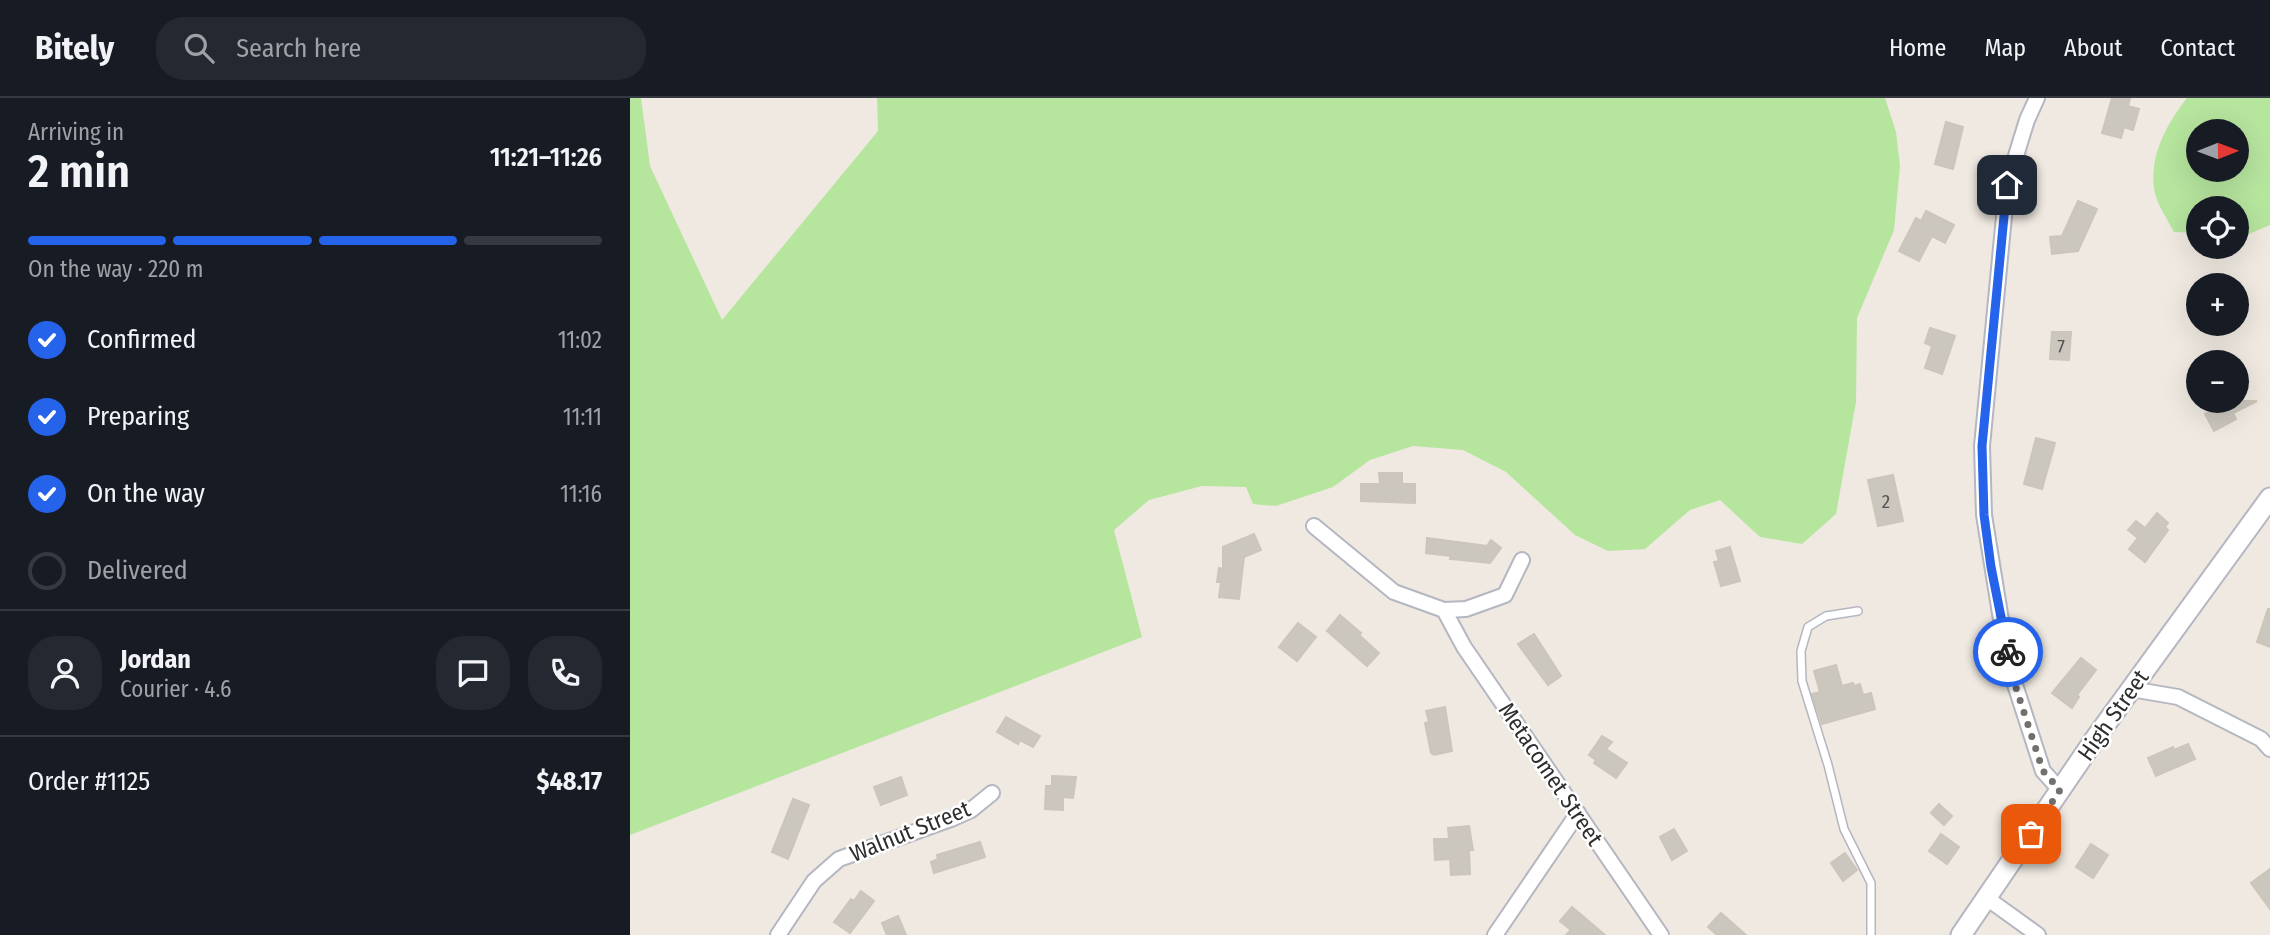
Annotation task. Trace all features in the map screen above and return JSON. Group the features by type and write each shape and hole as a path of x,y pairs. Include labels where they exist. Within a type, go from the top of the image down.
{"street":[{"path":"2037,98 2026,120 2007,185 1982,446 1984,515 2008,663 2043,771 2060,790"},
{"name":"High Street","path":"1961,935 2131,689 2270,498"},
{"path":"1314,526 1394,592 1444,610 1466,609 1505,596 1522,560"},
{"name":"Metacomet Street","path":"1444,610 1464,647 1661,935"},
{"path":"2131,689 2178,696 2261,739 2270,750"},
{"name":"Walnut Street","path":"778,935 814,881 839,859 951,819 971,810 992,793"},
{"path":"1495,935 1578,813"},
{"path":"1988,899 2038,935"}],"lane":[{"path":"1857,611 1826,616 1808,627 1801,651 1802,681 1844,829 1871,883 1871,935"}],"green space":[{"path":"630,98 641,98 650,166 722,320 878,131 877,98 1885,98 1896,132 1900,166 1894,230 1857,318 1856,402 1836,514 1802,544 1760,537 1720,500 1690,510 1645,549 1608,551 1575,535 1506,472 1463,450 1413,446 1370,460 1333,487 1276,506 1253,504 1246,487 1202,486 1149,500 1114,530 1142,637 630,835"},
{"path":"2187,98 2270,98 2270,225 2249,234 2249,196 2186,196 2186,232 2174,232 2155,193 2154,167 2166,130"}],"building":[{"path":"2112,98 2130,98 2128,106 2139,109 2133,130 2124,127 2121,138 2102,133"},
{"path":"1946,122 1963,127 1953,169 1935,164"},
{"path":"2078,201 2097,209 2078,251 2052,254 2050,237 2062,236"},
{"path":"1926,211 1954,225 1945,243 1932,236 1919,261 1899,251 1916,218 1921,221"},
{"path":"1930,328 1955,336 1942,374 1925,368 1932,346 1925,343"},
{"path":"2052,332 2071,332 2069,360 2050,359"},
{"path":"2233,413 2236,419 2214,431 2205,414"},
{"path":"2036,438 2055,443 2042,489 2024,484"},
{"path":"1379,473 1402,473 1402,484 1415,484 1415,503 1361,501 1361,484 1380,484"},
{"path":"1893,475 1903,521 1878,526 1868,480"},
{"path":"2157,513 2168,523 2165,527 2168,530 2145,562 2129,549 2138,538 2128,530 2136,521 2145,528"},
{"path":"1254,534 1261,550 1244,557 1239,599 1219,597 1221,582 1217,582 1219,568 1223,569 1223,547"},
{"path":"1427,538 1487,546 1491,540 1501,548 1490,563 1450,559 1451,556 1426,553"},
{"path":"1730,547 1740,581 1721,586 1714,562 1719,561 1716,551"},
{"path":"2270,609 2270,647 2257,642"},
{"path":"1340,615 1379,653 1367,666 1327,631"},
{"path":"1298,623 1316,637 1297,661 1279,647"},
{"path":"1534,634 1561,676 1548,685 1518,644"},
{"path":"2081,658 2096,670 2077,695 2079,697 2072,708 2052,693"},
{"path":"1836,665 1842,686 1860,684 1863,695 1871,693 1875,709 1822,724 1812,694 1820,692 1814,671"},
{"path":"1445,707 1452,751 1434,755 1431,753 1425,723 1429,722 1426,711"},
{"path":"1006,717 1040,736 1033,747 1020,740 1018,744 997,732"},
{"path":"1602,736 1612,742 1606,749 1627,763 1616,778 1594,763 1596,760 1589,755"},
{"path":"2188,744 2195,759 2156,776 2148,758 2173,747 2174,750"},
{"path":"1052,776 1076,777 1073,798 1063,797 1063,810 1045,809 1046,786 1052,786"},
{"path":"901,777 907,795 881,805 874,787"},
{"path":"793,799 809,805 788,859 772,852"},
{"path":"1939,804 1952,816 1944,825 1931,813"},
{"path":"1469,826 1473,850 1469,850 1470,874 1451,875 1450,859 1435,860 1434,839 1449,839 1448,828"},
{"path":"1674,829 1687,851 1672,860 1660,837"},
{"path":"1941,834 1959,847 1947,864 1929,851"},
{"path":"980,842 985,857 934,873 931,862 938,859 937,855"},
{"path":"2091,844 2108,855 2093,878 2076,867"},
{"path":"1845,853 1857,870 1843,881 1831,863"},
{"path":"2270,869 2270,909 2251,883"},
{"path":"861,891 874,901 850,933 834,922 851,899 854,901"},
{"path":"1572,907 1605,935 1566,935 1571,930 1560,921"},
{"path":"1721,913 1746,935 1717,935 1708,927"},
{"path":"898,916 906,935 887,935 882,923"}],"way so far":[{"path":"2008,652 2008,663 2043,771 2060,790 2031,834"}],"route":[{"path":"2007,185 1982,446 1984,515 1999,616 2008,652"}]}
